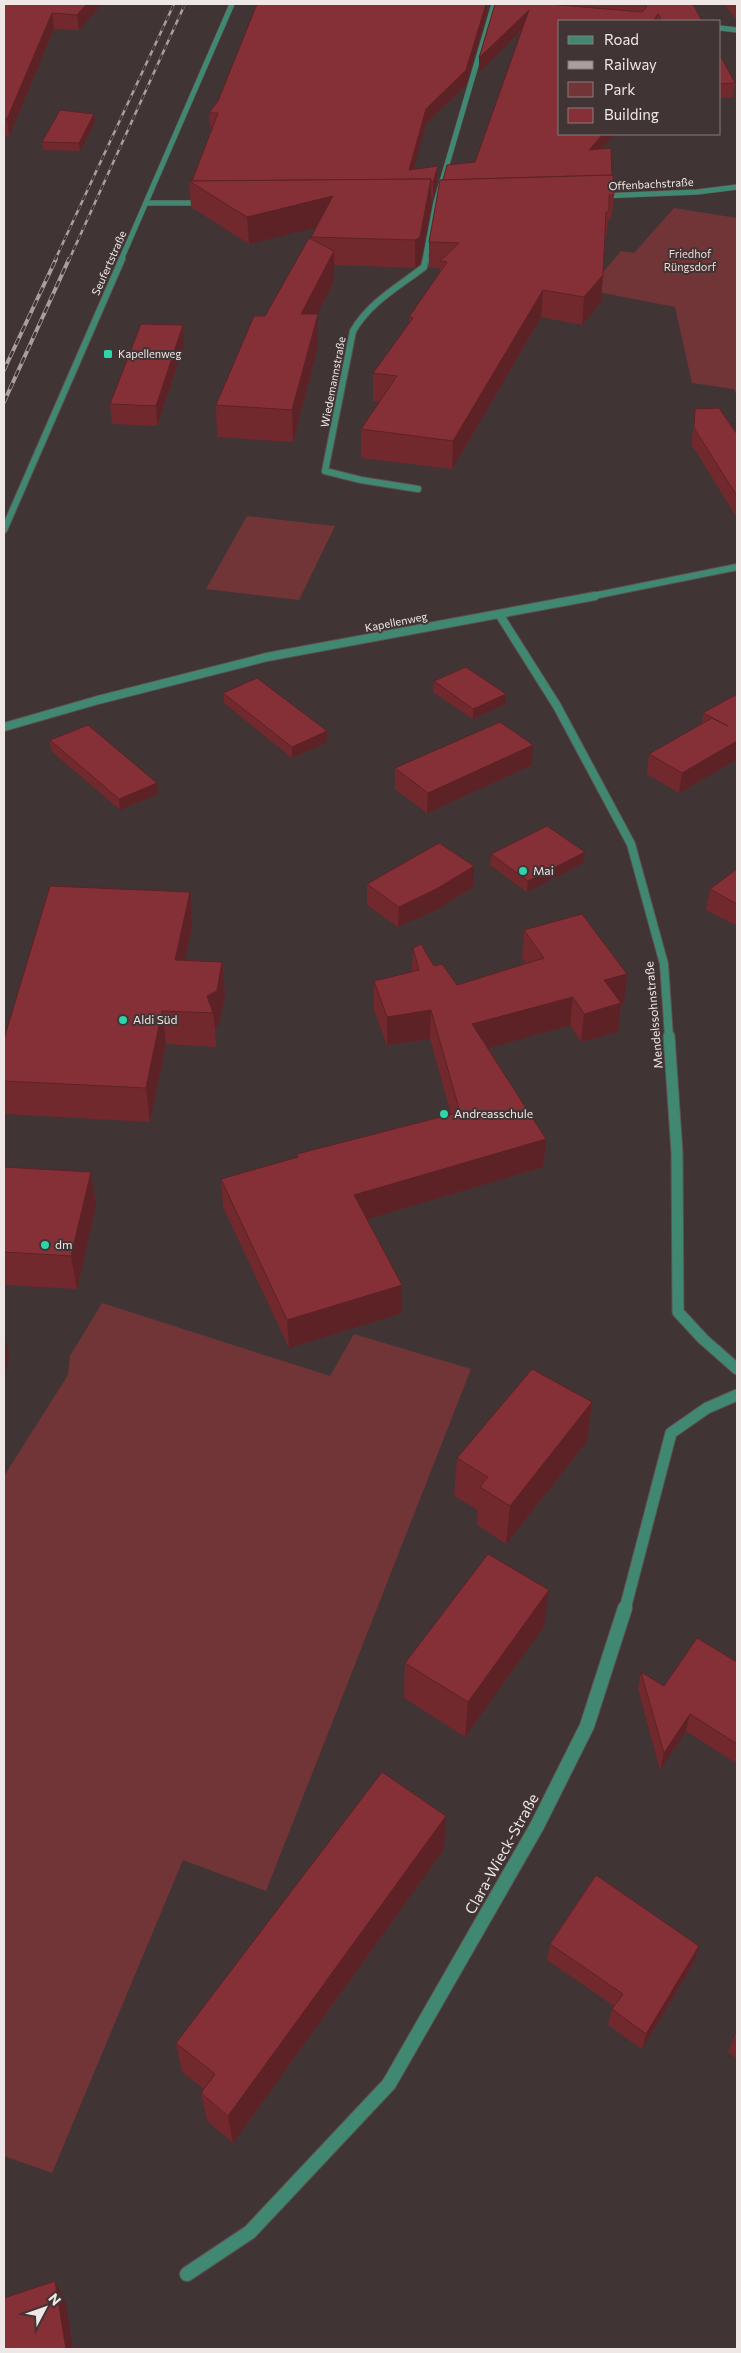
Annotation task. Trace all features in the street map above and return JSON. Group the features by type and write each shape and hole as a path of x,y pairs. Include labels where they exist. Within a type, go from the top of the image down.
{"street":[{"name":"Seufertstraße","path":"4,530 232,4"},
{"path":"483,7 493,6 501,9"},
{"name":"Wiedemannstraße","path":"418,489 361,480 325,471 354,331 360,318 376,300 424,267 436,202 468,99 493,6"},
{"path":"721,28 737,30"},
{"name":"Offenbachstraße","path":"595,197 697,192 737,187"},
{"path":"427,202 446,202"},
{"path":"146,203 208,203"},
{"name":"Kapellenweg","path":"4,727 98,700 267,657 655,585 737,567"},
{"name":"Mendelssohnstraße","path":"499,614 557,706 631,844 664,964 676,1153 678,1312 703,1339 737,1369"},
{"name":"Clara-Wieck-Straße","path":"186,2274 250,2232 389,2084 537,1826 587,1726 630,1592 671,1433 707,1408 737,1395"}],"green space":[{"name":"Friedhof Rüngsdorf","path":"674,208 737,218 737,397 734,389 692,383 675,307 588,290 621,251 634,253"},
{"path":"247,516 335,526 299,600 206,589"},
{"path":"102,1303 330,1376 354,1334 471,1369 266,1891 183,1860 52,2173 4,2156 4,1476 68,1375 70,1356"}],"building":[{"path":"4,4 87,4 77,15 52,13 7,119 4,119"},
{"path":"257,4 486,4 466,70 426,109 409,170 438,166 433,182 431,182 431,179 192,181 218,113 209,113 218,101"},
{"path":"495,4 548,4 642,12 647,7 643,4 693,4 701,20 661,20 658,14 654,20 558,20 558,135 602,135 589,150 611,148 612,175 443,180 447,165 475,162 529,10 479,58"},
{"path":"721,57 735,83 721,84"},
{"path":"60,110 94,114 79,143 42,142"},
{"path":"613,175 614,195 609,195 609,212 606,212 603,275 584,297 543,290 453,441 361,429 397,376 373,373 413,318 409,317 447,262 440,261 459,243 429,242 440,180"},
{"path":"431,179 420,237 415,240 311,237 333,196 247,217 189,181"},
{"path":"309,238 334,251 301,314 318,314 292,410 216,405 254,316 265,316"},
{"path":"141,324 183,325 156,406 110,404"},
{"path":"719,408 737,434 737,496 694,428 695,409"},
{"path":"466,667 506,694 473,709 434,681"},
{"path":"257,678 327,731 292,747 223,693"},
{"path":"737,694 737,741 682,773 649,754 712,718 728,726 703,713"},
{"path":"500,722 533,745 428,793 395,768"},
{"path":"88,725 157,783 119,799 50,740"},
{"path":"547,826 585,852 528,881 491,854"},
{"path":"439,843 474,866 438,888 399,907 367,884"},
{"path":"737,869 737,904 710,889"},
{"name":"Aldi Süd","path":"50,886 190,892 175,960 222,962 217,991 207,996 213,1013 162,1011 146,1088 4,1081 4,1039"},
{"path":"582,914 627,974 604,980 621,1003 584,1014 573,997 472,1024 546,1139 354,1195 402,1285 287,1320 221,1179 298,1157 297,1154 460,1112 431,1010 387,1017 374,981 419,970 413,948 421,944 434,966 442,964 457,985 544,958 524,930"},
{"path":"4,1167 91,1172 71,1256 4,1252"},
{"path":"532,1369 592,1402 510,1506 480,1487 488,1477 457,1458"},
{"path":"488,1554 549,1590 468,1702 405,1663"},
{"path":"697,1638 737,1662 737,1744 690,1714 664,1753 641,1672 664,1686"},
{"path":"382,1772 446,1816 228,2116 201,2093 215,2074 176,2043"},
{"path":"596,1875 699,1946 646,2034 612,2009 623,1994 550,1944"},
{"path":"55,2281 66,2349 4,2349 4,2298"}],"railway":[{"path":"55,260 174,4"},
{"path":"69,260 185,4"},
{"path":"4,370 56,259"},
{"path":"4,402 69,259"}],"place":[{"name":"Kapellenweg","path":"108,354"},
{"name":"Mai","path":"523,871"},
{"name":"Aldi Süd","path":"123,1020"},
{"name":"Andreasschule","path":"444,1114"},
{"name":"dm","path":"45,1245"}]}
